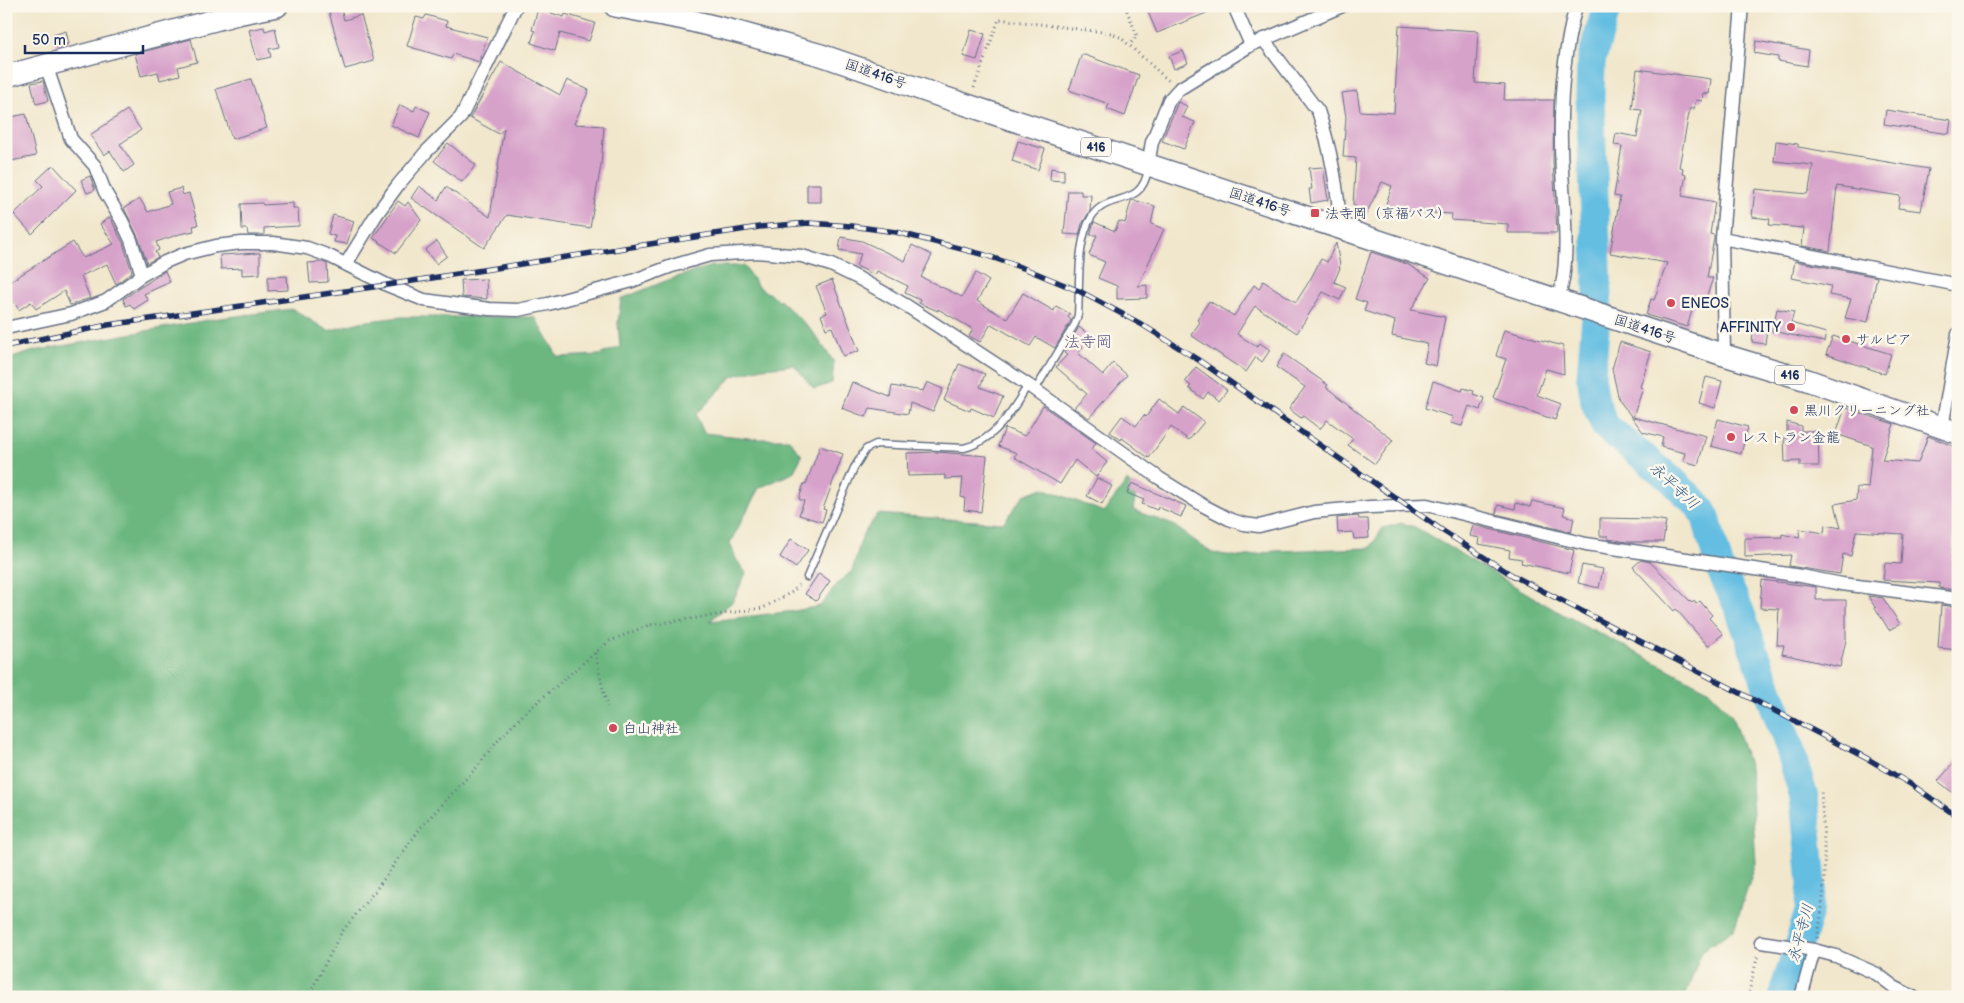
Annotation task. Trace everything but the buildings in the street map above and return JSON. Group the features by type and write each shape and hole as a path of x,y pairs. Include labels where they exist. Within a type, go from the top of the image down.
{"highway":[{"path":"6,76 237,14 277,6"},
{"name":"国道416号","path":"615,6 684,19 811,52 1622,322 1807,380 1950,430"}],"street":[{"path":"346,264 376,215 398,185 426,152 461,117 516,6"},
{"path":"1234,6 1251,45"},
{"path":"1148,164 1152,142 1169,100 1179,89 1251,45 1342,6"},
{"path":"1565,302 1563,286 1565,233 1561,142 1568,49 1576,6"},
{"path":"1724,355 1722,238 1742,6"},
{"path":"1264,39 1318,111 1323,124 1340,206 1340,228"},
{"path":"46,65 71,139 95,166 105,192 122,220 131,240 142,275"},
{"path":"1722,238 1958,285"},
{"path":"6,328 71,314 106,301 142,275 184,254 216,246 242,243 273,242 307,248 329,256 387,285 424,300 489,309 518,310 548,304 632,281 672,266 710,255 757,252 802,256 832,265 907,306 1032,388 1160,478 1204,506 1229,519 1244,524 1259,526 1323,511 1427,505 1586,544 1802,576 1842,584 1958,599"},
{"path":"1950,430 1958,334"},
{"path":"1764,942 1836,956 1877,974 1894,988 1913,997"},
{"path":"1801,997 1811,950"}],"lane":[{"path":"807,577 854,468 866,449 876,444 964,448 977,445 987,438 1032,388 1075,324 1078,315 1081,258 1085,229 1094,214 1106,204 1129,197 1140,190 1146,180 1148,164"}],"path":[{"path":"1125,6 1137,36 1129,45"},
{"path":"968,105 999,18 1110,33 1120,37 1179,89"},
{"path":"308,997 341,933 378,887 421,827 477,767 500,738 527,711 595,653 610,641 649,625 763,608 792,592 807,577"},
{"path":"595,653 607,707"},
{"path":"1811,950 1820,927 1823,875 1821,789"},
{"path":"1748,997 1764,942"}],"green space":[{"path":"712,266 744,266 758,287 781,301 813,332 834,362 832,383 814,389 794,365 762,368 733,376 696,415 704,433 758,439 789,439 802,456 793,473 759,488 730,543 736,559 746,573 733,601 710,621 820,606 839,582 852,571 863,534 878,514 1003,523 1024,495 1043,488 1104,512 1127,481 1136,492 1133,510 1173,525 1212,553 1241,557 1275,551 1370,548 1383,528 1402,523 1415,527 1555,610 1708,690 1731,714 1750,768 1756,863 1734,929 1702,951 1685,997 6,997 6,360 34,351 213,319 293,309 328,331 360,322 401,317 535,317 558,357 599,355 620,347 618,323 621,299 668,280"}],"waterway":[{"name":"永平寺川","path":"1607,6 1591,62 1590,97 1598,293 1591,376 1595,402 1605,426 1672,480 1700,507 1706,518 1719,566 1739,609 1790,749 1804,798 1812,884 1809,912 1782,997"}],"railway":[{"path":"6,346 108,325 387,285 759,227 809,223 896,232 985,255 1026,269 1079,291 1141,324 1200,361 1443,531 1512,575 1868,759 1912,785 1958,817"}],"place":[{"name":"法寺岡（京福バス）","path":"1315,213"},
{"name":"ENEOS","path":"1671,303"},
{"name":"AFFINITY","path":"1791,327"},
{"name":"サルビア","path":"1846,339"},
{"name":"黒川クリーニング社","path":"1794,410"},
{"name":"レストラン金龍","path":"1731,437"},
{"name":"白山神社","path":"613,728"}],"district":[{"name":"法寺岡","path":"1088,342"}]}
